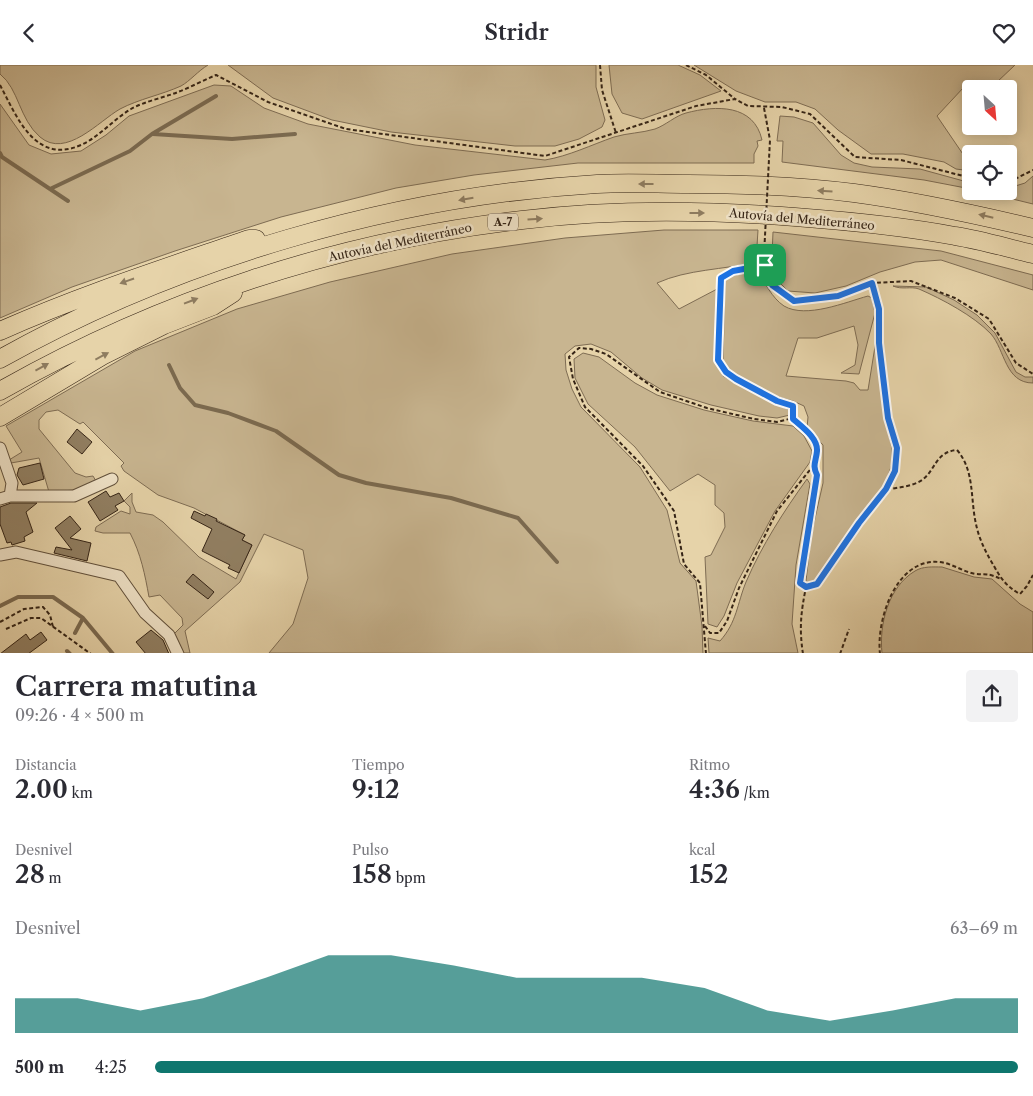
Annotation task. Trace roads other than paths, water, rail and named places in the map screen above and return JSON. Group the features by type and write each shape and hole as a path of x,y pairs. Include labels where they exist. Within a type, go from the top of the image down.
{"highway":[{"name":"A-7","path":"0,359 82,317 165,281 291,239 338,226 426,206 486,196 599,184 738,184 853,193 962,211 1033,228"},
{"name":"Autovía del Mediterráneo","path":"0,391 52,362 114,333 189,301 256,278 343,253 411,238 522,219 606,213 738,213 846,221 955,236 1033,254"},
{"path":"0,331 105,288 249,239 291,239"},
{"path":"0,417 102,356 164,325 213,306 256,278"}],"street":[{"path":"0,448 12,483 5,498 74,497 112,479"},
{"path":"0,555 16,553 119,576 145,613 169,635 178,653"}],"waterway":[{"path":"50,189 130,151 152,134 216,96"},
{"path":"153,134 232,139 295,134"},
{"path":"0,153 2,157 68,201"},
{"path":"169,365 180,388 195,405 228,413 276,431 339,475 366,483 451,498 518,518 557,562"},
{"path":"0,606 18,597 53,597 83,618 112,653"},
{"path":"75,633 83,618"}]}
